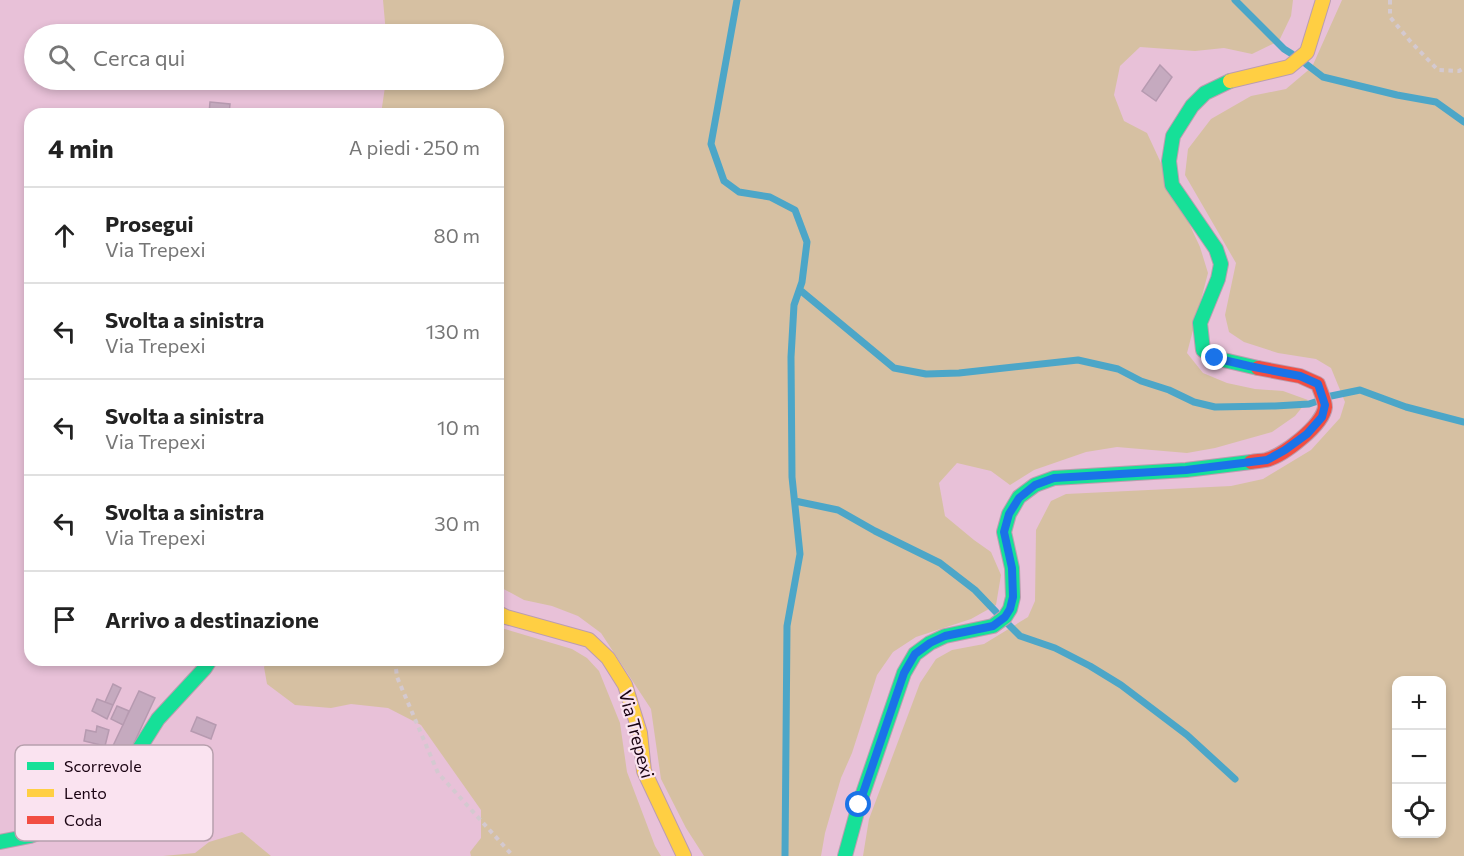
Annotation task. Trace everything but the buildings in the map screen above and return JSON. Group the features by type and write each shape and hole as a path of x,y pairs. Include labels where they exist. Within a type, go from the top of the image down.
{"street":[{"path":"845,856 859,805 904,673 915,654 945,636 993,626 1005,617 1010,609 1013,597 1012,568 1004,532 1009,514 1019,498 1035,485 1054,478 1186,470 1267,460 1307,434 1322,417 1325,405 1318,384 1300,376 1215,358 1203,350 1200,323 1218,279 1221,264 1216,249 1172,185 1169,161 1173,136 1192,106 1205,93 1228,81 1289,67 1307,52 1323,0"},
{"name":"Via Trepexi","path":"504,616 589,640 608,658 625,685 640,733 644,771 684,856"},
{"path":"142,745 158,719 206,666"},
{"path":"0,842 15,839"}],"path":[{"path":"1390,0 1390,17 1438,70 1459,71 1464,68"},
{"path":"396,666 397,677 438,773 513,856"}],"shaded area":[{"path":"383,0 1293,0 1291,16 1279,41 1252,54 1224,48 1195,51 1140,47 1120,66 1114,95 1124,121 1147,133 1200,247 1208,273 1187,353 1203,373 1227,383 1255,389 1283,391 1308,400 1295,416 1272,432 1215,448 1187,453 1117,447 1086,452 1034,470 1010,485 991,471 957,463 939,483 945,516 991,552 1001,575 996,605 971,619 916,637 893,652 877,675 852,753 841,778 825,833 821,856 704,856 686,828 661,779 651,709 601,633 578,616 552,606 524,600 504,589 504,108 382,108 385,90 504,90 504,24 385,24"},
{"path":"1342,0 1464,0 1464,856 863,856 869,819 920,683 936,659 952,650 984,644 1028,617 1035,601 1036,530 1051,501 1066,494 1231,486 1263,479 1311,450 1340,418 1345,402 1331,368 1316,359 1278,353 1244,342 1229,332 1225,315 1236,263 1185,175 1188,149 1211,119 1251,96 1286,89 1312,67"},
{"path":"504,629 572,649 587,658 599,671 620,723 627,772 655,846 661,856 471,856 470,852 481,838 481,810 421,725 388,708 351,704 331,708 295,705 267,684 264,667 504,666"},
{"path":"242,832 271,856 163,856 195,853 213,841"}],"waterway":[{"path":"737,0 711,144 724,181 739,192 770,197 795,210 807,242 802,282 794,305 791,357 792,477 800,554 787,626 785,856"},
{"path":"1235,0 1284,49 1292,54"},
{"path":"1306,64 1323,77 1436,102 1464,122"},
{"path":"800,290 894,368 926,374 959,373 1078,360 1118,369 1141,381 1169,390 1194,402 1215,407 1275,406 1315,402"},
{"path":"1331,396 1360,390 1406,407 1464,422"},
{"path":"795,501 838,510 940,563 975,590 996,612"},
{"path":"1008,624 1020,636 1055,648 1121,685 1187,735 1235,779"}],"traffic: fast":[{"path":"1230,81 1205,93 1192,106 1173,136 1169,161 1172,185 1216,249 1221,264 1218,279 1200,323 1203,350 1215,358 1258,368"},
{"path":"845,856 859,805 904,673 915,654 945,636 993,626 1005,617 1010,609 1013,597 1012,568 1004,532 1009,514 1019,497 1035,485 1054,478 1186,470 1251,462"},
{"path":"142,745 158,719 206,666"},
{"path":"0,842 15,839"}],"traffic: slow":[{"path":"1230,81 1289,67 1307,52 1323,0"},
{"path":"504,616 589,640 608,658 625,685 640,733 644,771 684,856"}],"traffic: jam":[{"path":"1251,462 1266,460 1292,446 1310,431 1323,414 1325,407 1318,384 1300,376 1258,368"}],"route":[{"path":"859,805 904,673 915,654 945,636 993,626 1005,617 1010,609 1013,597 1012,568 1004,532 1009,514 1019,498 1035,485 1054,478 1186,470 1267,460 1307,434 1322,417 1325,405 1318,384 1300,376 1215,358"}]}
